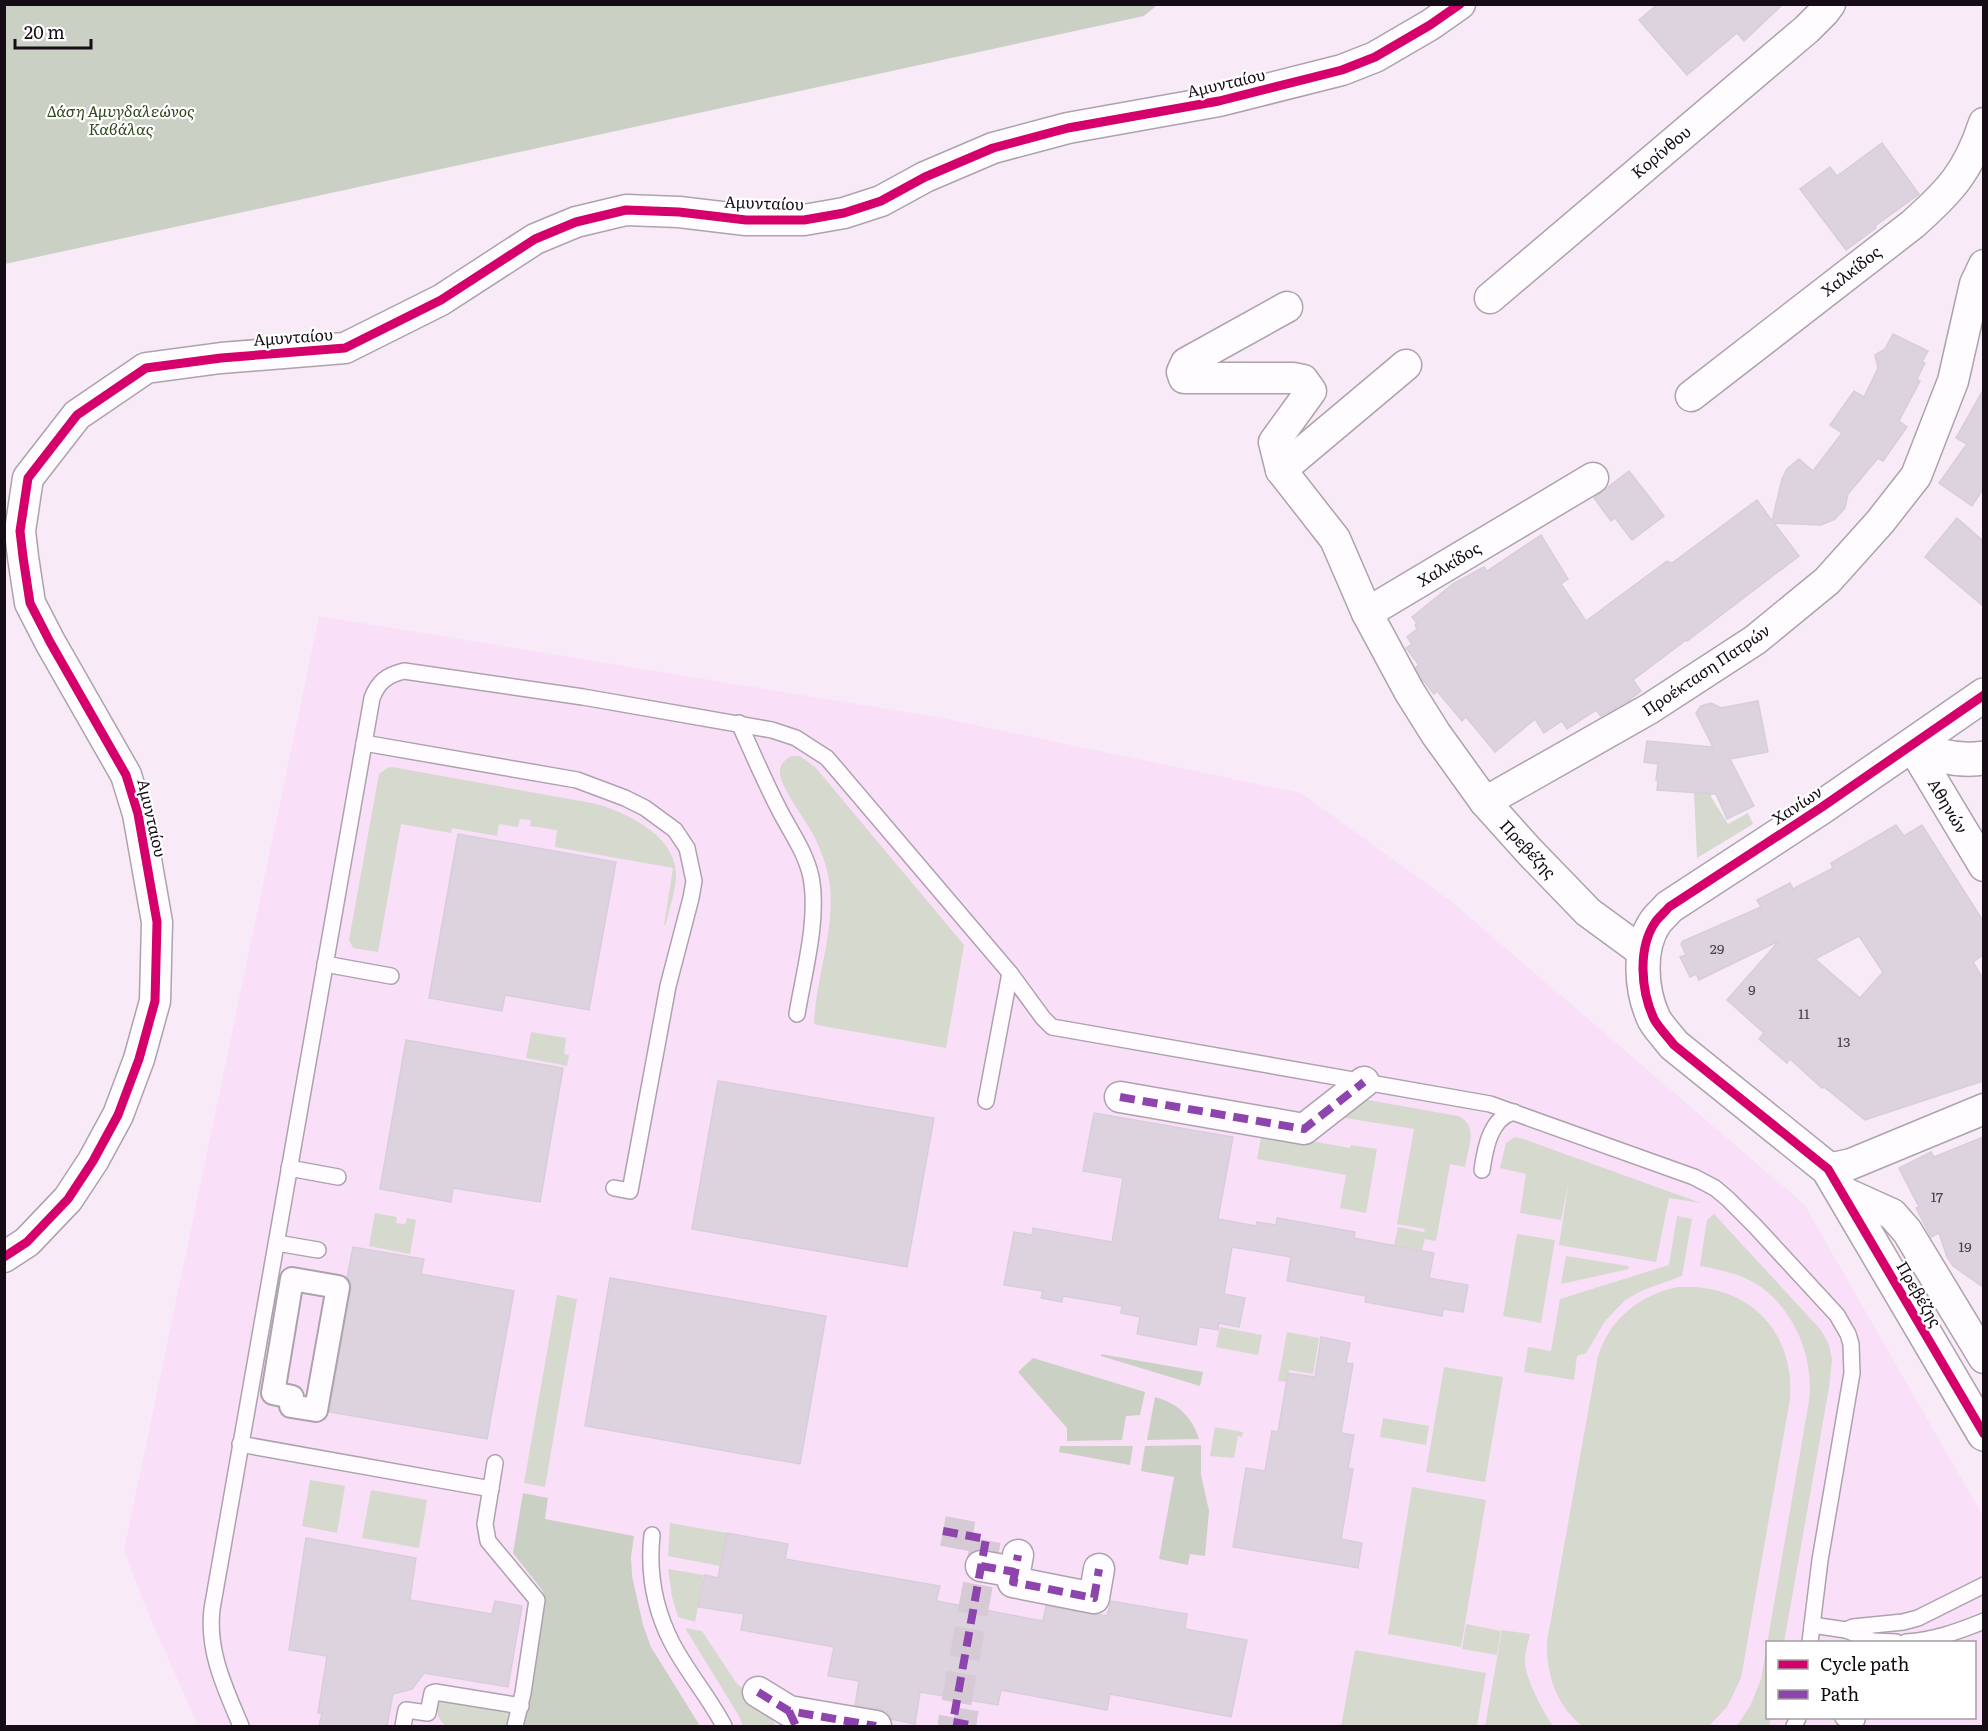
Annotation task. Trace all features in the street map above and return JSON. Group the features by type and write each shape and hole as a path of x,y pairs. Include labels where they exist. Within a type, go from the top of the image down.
{"street":[{"name":"Αμυνταίου","path":"4,1257 27,1242 68,1199 93,1161 118,1115 139,1059 155,1001 157,922 138,814 126,775 30,603 22,548 20,531 28,478 77,415 146,368 220,358 345,348 441,300 535,238 576,222 626,210 679,212 746,220 804,220 844,213 881,201 925,177 993,148 1068,128 1219,101 1342,70 1375,57 1430,25 1460,4"},
{"name":"Κορίνθου","path":"1490,298 1807,28 1830,4"},
{"name":"Χαλκίδος","path":"1691,396 1913,224 1945,195 1962,173 1977,143 1983,123"},
{"name":"Προέκταση Πατρών","path":"1485,802 1668,697 1755,640 1827,581 1880,522 1916,476 1953,381 1975,284 1983,265"},
{"path":"1287,307 1186,363 1182,372 1184,378 1190,380 1293,378 1303,380 1311,391 1274,442 1281,470 1406,365"},
{"name":"Πρεβέζης","path":"1281,470 1335,539 1366,613 1409,691 1436,734 1485,802 1588,912 1644,953 1643,973 1646,998 1655,1021 1674,1045 1835,1180 1892,1214 1907,1231 1983,1358"},
{"name":"Χαλκίδος","path":"1366,613 1593,478"},
{"name":"Χανίων","path":"1644,953 1656,921 1669,907 1912,746 1983,695"},
{"path":"1912,746 1935,756 1971,760 1983,758"},
{"name":"Αθηνών","path":"1912,746 1983,866"},
{"path":"1120,1097 1304,1129 1364,1082"},
{"path":"1835,1180 1851,1164 1983,1109"},
{"name":"Πρεβέζης","path":"1835,1180 1983,1434"},
{"path":"292,1279 338,1287 316,1410 291,1406 292,1397 273,1393 292,1279"},
{"path":"981,1566 1017,1563 1013,1582 1094,1598 1099,1569"},
{"path":"758,1692 792,1719 857,1725"}],"lane":[{"path":"241,1726 219,1674 211,1633 212,1609 372,698 377,687 390,675 404,671 739,723 796,738 827,758 1010,973 1043,1018 1053,1027 1490,1104 1683,1173 1715,1188 1755,1226 1818,1293 1842,1322 1851,1344 1853,1369 1820,1560 1810,1641"},
{"path":"739,723 781,814 803,853 811,877 813,902 811,925 797,1014"},
{"path":"364,743 577,780 645,808 675,830 687,848 694,881 668,986 630,1191 614,1188"},
{"path":"325,964 391,976"},
{"path":"986,1101 1010,973"},
{"path":"1482,1170 1490,1136 1501,1119 1514,1112"},
{"path":"289,1168 338,1177"},
{"path":"277,1243 318,1250"},
{"path":"240,1444 491,1489"},
{"path":"495,1463 485,1524 488,1542 537,1600 521,1706 515,1726"},
{"path":"652,1535 651,1570 659,1612 673,1644 710,1701 723,1726"},
{"path":"1846,1630 1853,1627 1903,1622 1918,1618 1983,1585"},
{"path":"1915,1641 1954,1634 1983,1622"},
{"path":"1812,1625 1846,1630 1873,1641"},
{"path":"403,1726 406,1710 428,1713 432,1693 435,1692 521,1706"}],"shaded area":[{"path":"319,616 942,718 1301,793 1451,901 1804,1204 1983,1516 1983,1726 198,1726 145,1606 124,1550"},
{"path":"792,756 800,756 815,767 964,945 946,1048 814,1023 830,923 831,903 825,863 811,831 781,779 782,765"},
{"path":"392,767 597,804 635,820 659,838 668,848 674,860 676,880 666,924 664,925 673,868 555,847 557,830 530,826 531,820 520,819 518,827 499,824 497,836 452,828 451,833 401,824 378,952 353,948 349,940 379,774"},
{"path":"1702,791 1712,793 1711,797 1728,824 1748,813 1753,824 1697,858 1694,793"},
{"path":"531,1032 566,1038 564,1054 569,1055 567,1066 526,1058"},
{"path":"1368,1100 1458,1116 1468,1125 1470,1145 1465,1167 1450,1164 1436,1241 1425,1239 1422,1250 1394,1245 1398,1227 1424,1232 1425,1229 1397,1224 1414,1129 1339,1117"},
{"path":"1262,1132 1350,1148 1351,1145 1377,1149 1366,1213 1340,1208 1346,1175 1257,1159"},
{"path":"1515,1137 1701,1203 1669,1198 1656,1262 1559,1245 1569,1180 1561,1220 1520,1213 1526,1174 1500,1168 1506,1143"},
{"path":"375,1213 397,1217 396,1223 405,1224 407,1218 416,1220 410,1254 369,1246"},
{"path":"1714,1214 1821,1330 1829,1345 1832,1359 1829,1388 1784,1641 1768,1641 1809,1401 1808,1365 1796,1329 1787,1313 1775,1299 1761,1287 1745,1278 1700,1266 1707,1220"},
{"path":"1677,1216 1692,1219 1682,1276 1643,1290 1625,1300 1605,1321 1586,1353 1577,1356 1574,1380 1524,1372 1528,1347 1551,1351 1560,1299 1669,1265"},
{"path":"1517,1234 1555,1240 1541,1323 1503,1316"},
{"path":"1566,1256 1628,1266 1629,1269 1561,1284"},
{"path":"1678,1287 1703,1288 1725,1293 1745,1302 1762,1316 1775,1332 1784,1352 1789,1374 1790,1399 1741,1678 1727,1707 1709,1726 1582,1726 1565,1708 1554,1688 1548,1665 1547,1641 1598,1356 1610,1331 1628,1311 1651,1296"},
{"path":"557,1295 577,1299 545,1487 524,1483"},
{"path":"1220,1327 1262,1335 1258,1355 1216,1347"},
{"path":"1287,1332 1319,1338 1313,1374 1289,1370 1287,1382 1278,1381"},
{"path":"1444,1367 1503,1377 1485,1482 1426,1472"},
{"path":"1383,1418 1429,1426 1426,1445 1380,1437"},
{"path":"1215,1427 1243,1432 1242,1437 1238,1436 1234,1458 1210,1456"},
{"path":"310,1480 345,1486 337,1533 302,1526"},
{"path":"1412,1487 1486,1500 1461,1647 1388,1634"},
{"path":"371,1490 427,1500 419,1548 362,1538"},
{"path":"670,1523 727,1533 720,1566 668,1556"},
{"path":"668,1569 704,1575 695,1622 678,1617"},
{"path":"1466,1624 1501,1631 1497,1655 1462,1649"},
{"path":"685,1628 702,1631 737,1684 756,1698 776,1726 743,1726"},
{"path":"1502,1630 1530,1634 1525,1662 1528,1677 1553,1726 1485,1726"},
{"path":"1355,1650 1486,1673 1477,1726 1341,1726"},
{"path":"1766,1650 1766,1719 1771,1719 1769,1726 1737,1726 1751,1704 1761,1679"},
{"path":"438,1697 507,1709 513,1717 510,1726 446,1726 437,1713"}],"green space":[{"name":"Δάση Αμυγδαλεώνος Καβάλας","path":"4,5 1157,5 1144,16 5,264"},
{"path":"1101,1354 1203,1372 1200,1386 1101,1356"},
{"path":"1033,1358 1145,1392 1140,1415 1126,1416 1122,1440 1067,1441 1067,1428 1018,1372"},
{"path":"1155,1397 1171,1403 1183,1412 1199,1439 1147,1440"},
{"path":"1201,1445 1201,1475 1209,1511 1205,1556 1190,1554 1188,1565 1159,1559 1174,1477 1141,1471 1145,1446"},
{"path":"1060,1446 1133,1446 1130,1465 1059,1452"},
{"path":"523,1493 548,1498 545,1519 634,1536 631,1557 632,1576 643,1625 651,1647 700,1726 522,1726 546,1599 542,1590 513,1553"}],"building":[{"path":"1658,4 1783,4 1744,41 1737,33 1687,75 1639,20"},
{"path":"1882,143 1919,194 1846,250 1800,189 1830,167 1837,176"},
{"path":"1893,334 1928,351 1917,379 1920,381 1899,421 1907,427 1883,461 1878,458 1848,494 1845,508 1835,519 1821,525 1774,523 1799,556 1633,680 1641,691 1628,701 1601,716 1596,710 1567,729 1562,721 1544,733 1535,719 1495,752 1466,717 1462,721 1437,691 1434,694 1423,680 1416,667 1419,665 1406,648 1412,644 1407,637 1417,629 1415,625 1417,623 1412,617 1453,584 1484,567 1487,571 1541,535 1568,579 1561,584 1586,621 1667,561 1672,563 1757,500 1772,521 1782,479 1787,469 1799,459 1813,471 1842,433 1830,425 1854,391 1864,397 1878,368 1875,355 1885,349"},
{"path":"1983,390 1983,489 1972,506 1939,483 1967,444 1956,438"},
{"path":"1629,471 1664,516 1632,540 1615,518 1611,521 1594,498"},
{"path":"1957,518 1983,541 1983,606 1925,557"},
{"path":"1758,701 1768,752 1730,759 1754,806 1727,819 1716,794 1657,790 1658,764 1644,762 1647,741 1713,747 1696,713 1701,706 1711,703 1721,708"},
{"path":"1896,825 1904,836 1922,825 1983,921 1983,955 1973,962 1983,979 1983,1081 1865,1120 1824,1087 1822,1088 1790,1059 1787,1063 1759,1039 1764,1033 1727,1000 1779,941 1699,980 1696,974 1690,977 1680,957 1686,955 1681,944 1683,941 1761,907 1757,900 1790,883 1793,889 1833,868 1831,863","holes":["1859,936 1883,972 1860,998 1815,959"]},
{"path":"458,834 616,862 589,1010 505,995 502,1011 429,998"},
{"path":"406,1040 563,1068 540,1202 453,1188 451,1202 380,1189"},
{"path":"718,1081 934,1118 907,1267 692,1229"},
{"path":"1094,1113 1233,1137 1218,1219 1256,1226 1257,1222 1276,1225 1277,1218 1355,1232 1354,1238 1434,1253 1429,1278 1468,1285 1463,1312 1443,1309 1442,1316 1365,1302 1366,1296 1287,1281 1291,1257 1232,1247 1224,1294 1245,1298 1239,1327 1219,1323 1218,1330 1199,1327 1196,1345 1137,1334 1140,1317 1121,1313 1122,1306 1063,1296 1062,1302 1041,1298 1043,1291 1004,1285 1014,1232 1032,1235 1033,1228 1112,1242 1123,1178 1083,1171"},
{"path":"1983,1137 1983,1287 1953,1266 1947,1257 1939,1233 1931,1237 1899,1168 1931,1152 1934,1157"},
{"path":"353,1247 424,1259 421,1274 514,1291 487,1439 329,1412 351,1289 351,1283 347,1277"},
{"path":"610,1278 826,1316 800,1464 585,1426"},
{"path":"1321,1337 1350,1343 1346,1363 1353,1364 1341,1433 1354,1435 1348,1468 1353,1469 1341,1539 1362,1543 1358,1568 1233,1547 1246,1468 1265,1471 1272,1431 1278,1432 1288,1373 1315,1377"},
{"path":"727,1533 788,1544 785,1559 940,1586 936,1601 1043,1621 1046,1606 1107,1616 1111,1601 1187,1614 1185,1629 1247,1640 1231,1717 1110,1694 1107,1710 1001,1690 998,1705 920,1692 915,1724 891,1719 887,1712 855,1705 859,1681 828,1676 834,1647 741,1630 744,1614 698,1607 705,1575 718,1578"},
{"path":"306,1538 416,1558 410,1600 492,1614 495,1601 522,1606 508,1687 424,1673 412,1689 393,1694 387,1726 319,1726 322,1713 318,1713 327,1656 289,1650"}],"tunnel":[{"path":"943,1531 986,1539 953,1722 976,1726"}],"marked path":[{"path":"1120,1097 1304,1129 1364,1082"},
{"path":"943,1531 986,1539 953,1722 976,1726"},
{"path":"981,1566 1015,1572 1018,1555"},
{"path":"1015,1572 1013,1582 1094,1598 1099,1569"},
{"path":"758,1692 789,1711 876,1726"},
{"path":"789,1711 796,1726"}],"cycle path":[{"path":"4,1257 27,1242 68,1199 93,1161 118,1115 139,1059 155,1001 157,922 138,814 126,775 30,603 23,557 20,531 28,478 77,415 146,368 221,358 345,348 441,300 535,239 576,222 626,210 679,212 746,220 804,220 844,213 881,201 925,177 993,148 1068,128 1219,101 1342,70 1375,57 1430,25 1460,4"},
{"path":"1984,695 1822,807 1669,907 1656,921 1650,932 1643,970 1646,996 1654,1019 1674,1045 1828,1169 1984,1434"}]}
